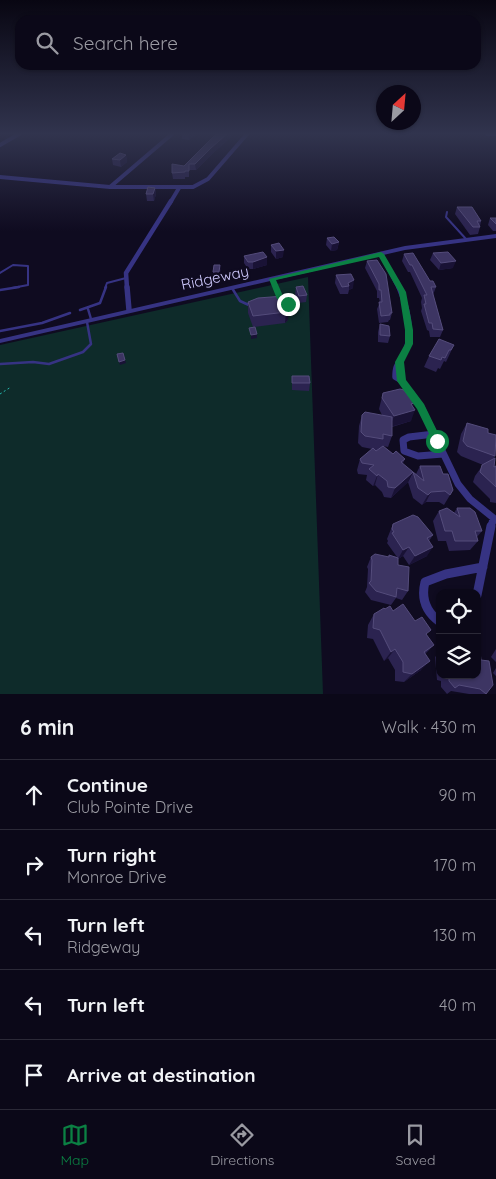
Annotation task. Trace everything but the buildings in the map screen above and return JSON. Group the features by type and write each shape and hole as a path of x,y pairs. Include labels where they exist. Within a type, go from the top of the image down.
{"street":[{"path":"110,187 134,166"},
{"path":"0,177 110,187 179,188 193,187 208,179 219,166"},
{"path":"129,310 126,273 179,188"},
{"name":"Ridgeway","path":"0,341 423,244 496,236"},
{"path":"381,254 402,292 409,330 409,344 400,362 395,366 395,378 402,381 421,407 458,484 470,499 494,519 478,589"},
{"path":"434,434 409,437 403,440 404,451 418,456 443,454"},
{"path":"436,620 432,618 425,604 422,591 424,582 457,571 483,567"}],"lane":[{"path":"447,212 446,217 466,239"},
{"path":"0,273 7,266 25,264 28,266 28,285 0,290"},
{"path":"80,310 102,302 107,283 126,278"},
{"path":"272,279 280,297 288,304 292,314"},
{"path":"231,287 240,301 257,306"},
{"path":"276,301 280,297"},
{"path":"0,364 33,362 49,364 83,352 91,344 88,308"},
{"path":"0,331 42,323 70,313"}],"path":[{"path":"0,394 11,388"}],"green space":[{"path":"308,277 323,694 0,694 0,345"}],"route":[{"path":"288,304 280,297 280,293 272,279 381,254 390,266 402,292 409,330 409,344 400,362 402,381 421,407 437,441"}]}
